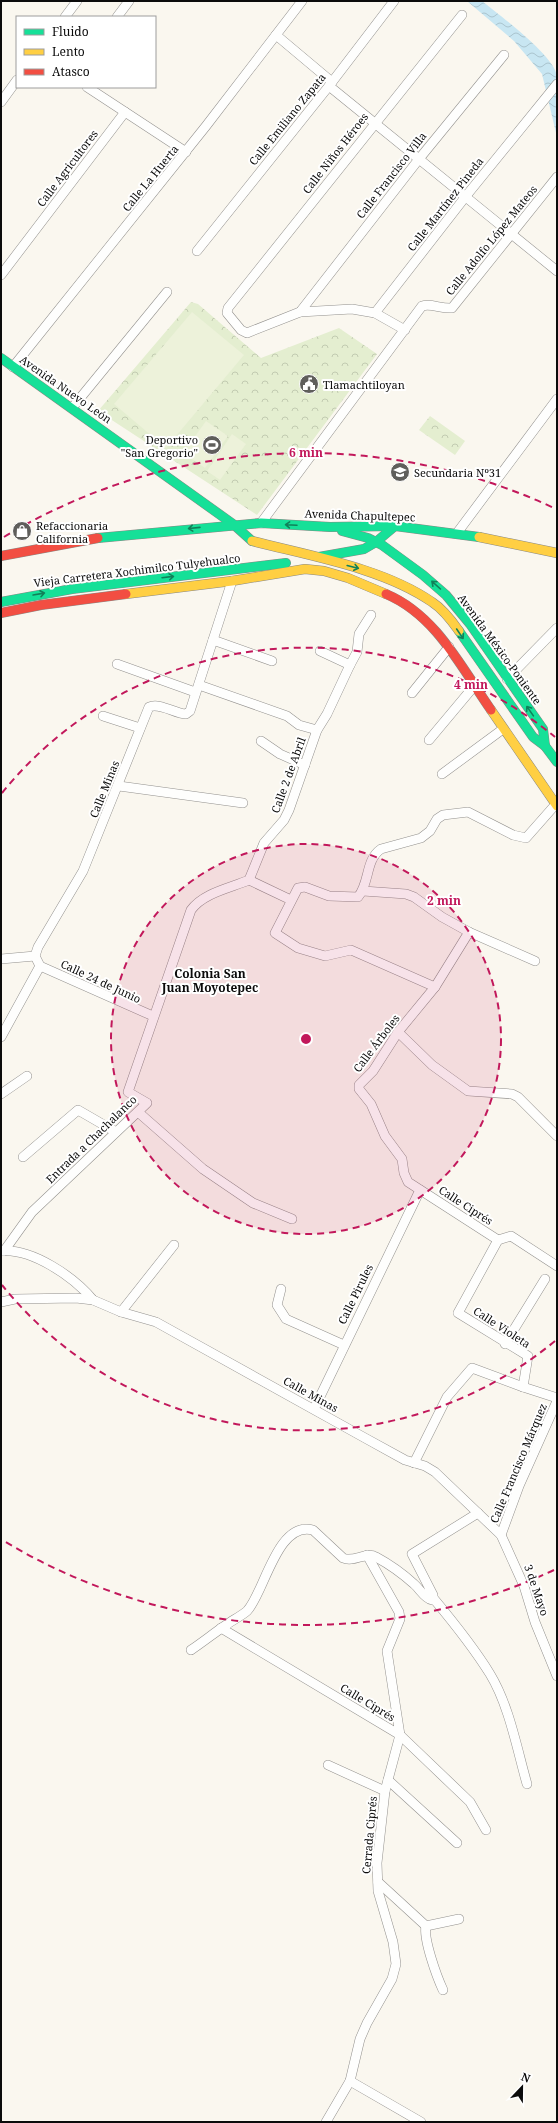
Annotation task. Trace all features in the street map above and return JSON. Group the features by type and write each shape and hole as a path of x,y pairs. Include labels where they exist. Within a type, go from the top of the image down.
{"main road":[{"name":"Avenida Nuevo León","path":"1,358 233,524 252,541 315,558"},
{"name":"Avenida Chapultepec","path":"1,555 93,538 233,524 261,523 330,527 395,526 457,533 557,553"},
{"path":"330,527 376,542 386,530 395,526"},
{"name":"Avenida México-Poniente","path":"276,565 305,564 315,558 356,550 376,542 409,564 446,594 470,624 543,730 545,746"},
{"name":"Avenida México-Poniente","path":"315,558 356,567 393,580 434,602 452,622 533,737 545,746 557,762"},
{"path":"1,613 117,594 232,581 305,564 348,578 398,599 420,614 435,629 449,647 503,729 556,805"},
{"name":"Vieja Carretera Xochimilco Tulyehualco","path":"1,602 72,588 276,565"}],"street":[{"path":"66,16 77,1"},
{"path":"118,16 129,1"},
{"name":"Calle La Huerta","path":"13,367 186,152 302,1"},
{"name":"Calle Emiliano Zapata","path":"197,251 331,84 394,1"},
{"name":"Calle Niños Héroes","path":"300,312 248,333 241,330 227,313 228,308 462,14"},
{"path":"276,35 375,123 557,270"},
{"name":"Calle Francisco Villa","path":"300,312 419,159 504,55"},
{"path":"1,102 16,81"},
{"name":"Calle Martínez Pineda","path":"375,314 466,196 557,84"},
{"path":"89,88 186,152"},
{"name":"Calle Agricultores","path":"1,275 125,112"},
{"name":"Calle Adolfo López Mateos","path":"261,523 422,306 427,304 443,309 452,308 557,177"},
{"path":"72,408 167,292"},
{"path":"300,312 352,310 375,314 405,330"},
{"path":"457,533 557,399"},
{"name":"Calle Minas","path":"35,956 38,946 83,871 119,786 149,707 153,705 186,714 190,711 232,581"},
{"name":"Calle 2 de Abril","path":"249,880 264,843 284,820 289,810 317,730 327,714 357,652 359,634 371,615"},
{"path":"508,679 557,628"},
{"path":"213,640 272,661"},
{"path":"412,693 449,647"},
{"path":"320,651 350,666"},
{"path":"117,664 287,716 299,725 317,730"},
{"path":"429,740 475,686"},
{"path":"103,716 140,728"},
{"path":"442,774 503,729"},
{"path":"261,741 280,754 305,765"},
{"path":"119,786 243,803"},
{"path":"436,987 350,950 325,956 298,948 275,933 290,900 298,888 305,887 329,896 358,897 363,891 372,859 376,852 381,849 421,838 430,831 437,819 443,815 468,812 513,835 526,838 556,805"},
{"path":"153,1016 191,910 195,904 249,880 290,900"},
{"path":"363,891 406,894 414,897 442,917 469,932 535,961"},
{"name":"Calle Árboles","path":"420,1190 408,1182 404,1173 402,1159 384,1136 371,1104 360,1089 359,1084 376,1066 398,1032 436,987 469,932"},
{"path":"1,959 35,956 40,966 1,1037"},
{"name":"Calle 24 de Junio","path":"40,966 153,1016"},
{"name":"Entrada a Chachalanco","path":"3,1251 32,1212 147,1102 128,1092 153,1016"},
{"path":"398,1032 432,1065 468,1091 512,1094 518,1097 557,1136"},
{"path":"1,1094 27,1076"},
{"path":"23,1158 78,1110 116,1132"},
{"path":"138,1112 203,1168 253,1203 292,1219"},
{"name":"Calle Ciprés","path":"420,1190 498,1240"},
{"name":"Calle Pirules","path":"314,1409 420,1190"},
{"path":"498,1240 511,1236 557,1266"},
{"name":"Calle Violeta","path":"498,1240 458,1313 506,1344 528,1356 523,1387"},
{"path":"121,1312 174,1246"},
{"path":"3,1251 34,1256 42,1260 82,1287 93,1300"},
{"path":"506,1344 546,1279"},
{"path":"280,1289 277,1305 286,1319 344,1345"},
{"path":"1,1302 30,1299 76,1298 93,1300"},
{"name":"Calle Minas","path":"93,1300 121,1312 156,1322 392,1453 414,1463 426,1466 435,1472 501,1535"},
{"path":"414,1463 447,1397 472,1368 557,1398"},
{"name":"Calle Francisco Márquez","path":"501,1535 519,1486 557,1401"},
{"path":"478,1513 412,1554 434,1595 434,1599 491,1675 503,1702 527,1784"},
{"path":"191,1650 247,1611 276,1554 298,1531 307,1528 313,1530 343,1558 348,1560 367,1555 376,1557 415,1585 428,1599 434,1599"},
{"name":"3 de Mayo","path":"501,1535 524,1586 535,1622 557,1676"},
{"name":"Calle Ciprés","path":"367,1555 399,1612 400,1619 387,1651 400,1735"},
{"name":"Calle Ciprés","path":"221,1628 400,1735"},
{"path":"400,1735 470,1802 486,1830"},
{"name":"Cerrada Ciprés","path":"326,2122 350,2081 360,2039 366,2023 392,1979 396,1964 396,1952 378,1891 377,1863 385,1791 400,1735"},
{"path":"328,1766 385,1791"},
{"path":"388,1780 457,1843"},
{"path":"378,1882 426,1926 426,1942 432,1957 437,1977 443,1990"},
{"path":"426,1926 459,1919"},
{"path":"350,2081 421,2122"}],"green space":[{"path":"191,302 198,304 261,358 339,328 377,354 257,515 98,411"},
{"path":"192,312 244,355 166,448 114,404"},
{"path":"430,416 465,441 455,455 419,430"},
{"path":"206,421 228,436 205,468 183,453"},
{"path":"232,434 246,444 220,480 207,471"}],"water":[{"path":"467,1 482,1 525,36 554,67 557,76 557,137 542,74 514,41"}],"traffic: fast":[{"path":"1,358 233,524 252,541"},
{"path":"98,538 261,523 330,527 395,526 479,537"},
{"path":"319,557 364,549 376,542 395,526"},
{"path":"342,531 368,538 382,545 423,575 446,595 470,624 543,729 545,746"},
{"path":"1,602 72,589 286,563"},
{"path":"459,631 533,737 545,746 557,762"}],"traffic: slow":[{"path":"479,537 557,553"},
{"path":"252,541 345,564 391,580 413,590 436,605 447,615 459,631"},
{"path":"126,594 232,581 305,569 324,571 348,578 386,594"},
{"path":"491,710 557,806"}],"traffic: jam":[{"path":"1,556 98,538"},
{"path":"1,613 41,605 126,594"},
{"path":"386,594 404,603 433,629 458,660 491,710"}],"place":[{"name":"Tlamachtiloyan","path":"309,384"},
{"name":"Deportivo \"San Gregorio\"","path":"212,445"},
{"name":"Secundaria Nº31","path":"400,472"},
{"name":"Refaccionaria California","path":"22,531"}],"district":[{"name":"Colonia San Juan Moyotepec","path":"210,980"}]}
